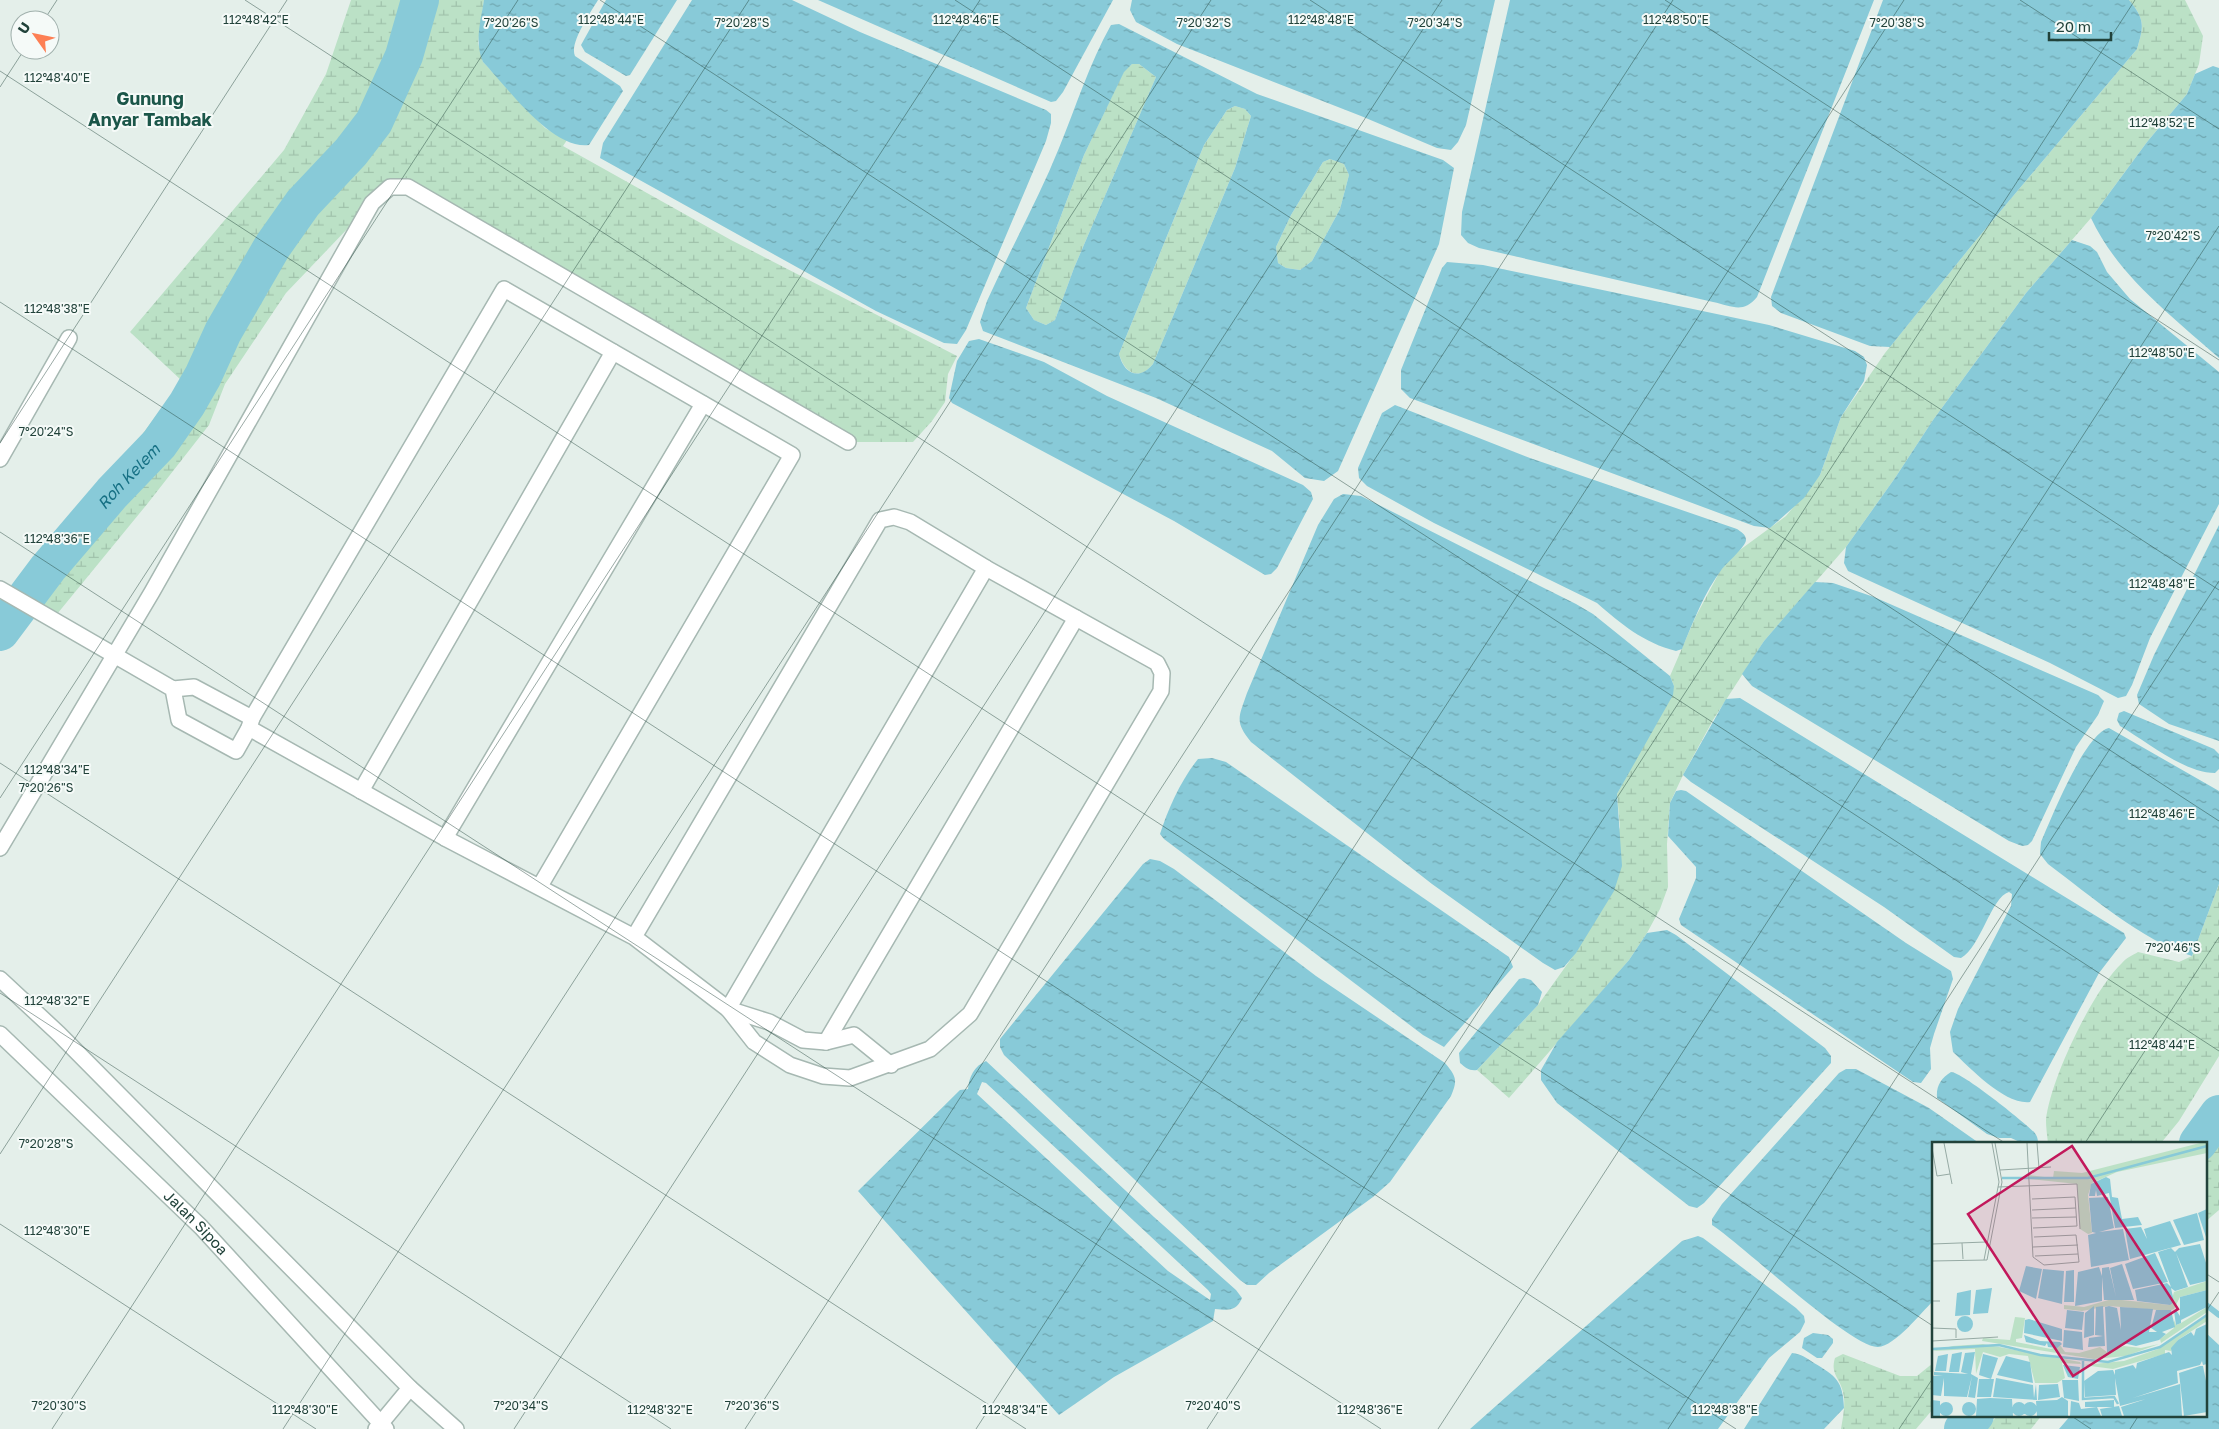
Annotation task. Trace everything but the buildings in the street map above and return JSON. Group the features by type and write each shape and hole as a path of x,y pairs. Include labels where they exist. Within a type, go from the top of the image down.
{"street":[{"path":"0,848 115,654 372,203 390,187 408,187 848,442"},
{"path":"173,689 179,720 236,751 504,289 792,455 540,886"},
{"path":"0,457 69,338"},
{"path":"361,790 613,352"},
{"path":"444,838 703,404"},
{"path":"0,589 173,689 194,686 361,790 444,838 540,886 634,937 728,1009 754,1042 790,1065 823,1076 850,1078 930,1049 970,1014 1161,691 1162,673 1158,663 986,568 910,522 894,517 880,520 634,937"},
{"path":"728,1009 986,568"},
{"path":"826,1042 1076,618"},
{"path":"0,979 59,1034 410,1388 456,1429"},
{"path":"728,1009 769,1022 803,1040 826,1042 854,1035 891,1064"},
{"name":"Jalan Sipoa","path":"0,1034 201,1227 380,1427 410,1388"}],"green space":[{"path":"351,0 484,0 478,43 483,62 545,128 567,140 563,146 731,240 957,356 948,374 945,402 932,421 913,442 848,442 408,187 372,203 286,293 225,384 209,425 53,619 7,593 115,471 182,381 130,332 284,150 326,74"},
{"path":"2129,0 2185,0 2203,36 2199,64 2187,94 2147,142 2091,218 2026,293 1933,420 1846,547 1764,641 1713,720 1670,803 1667,844 1668,887 1660,909 1647,933 1629,960 1509,1098 1477,1070 1538,1005 1576,952 1620,827 1617,794 1674,686 1670,676 1695,618 1720,571 1733,555 1786,516 1820,475 1841,417 1885,353 1972,245 2137,49 2142,23 2138,12"},
{"path":"1132,64 1139,64 1156,77 1074,268 1055,320 1046,325 1034,320 1026,308 1084,155 1124,71"},
{"path":"1235,106 1245,109 1251,116 1235,168 1153,364 1143,372 1133,373 1125,366 1119,354 1204,145 1227,110"},
{"path":"1330,159 1344,164 1349,175 1340,209 1312,261 1300,270 1286,268 1278,263 1276,247 1291,215 1323,162"},
{"path":"2219,884 2219,1056 2179,1121 2162,1142 2048,1142 2046,1120 2055,1082 2086,1014 2098,993 2111,976 2124,961 2138,952 2179,962 2192,956"},
{"path":"2219,1138 2219,1210 2206,1221 2206,1158"},
{"path":"1843,1354 1900,1376 1917,1376 1932,1364 1932,1410 1916,1429 1841,1429 1844,1397 1834,1368 1835,1358"},
{"path":"1997,1416 2041,1416 2031,1429 1986,1429"}],"water":[{"path":"484,0 598,0 575,43 575,56 620,86 623,91 589,145 575,144 560,138 546,128 517,101 483,62 480,54 479,39"},
{"path":"606,0 677,0 630,75 626,76 585,52 581,45"},
{"path":"692,0 792,0 860,32 1046,110 1051,114 1051,123 1046,141 966,330 957,344 944,343 876,311 600,158 603,143"},
{"path":"818,0 1113,0 1063,92 1056,101 1051,102"},
{"path":"1132,0 1495,0 1466,125 1458,142 1451,150 1437,148 1177,44 1136,22 1130,10"},
{"path":"1510,0 1874,0 1757,297 1747,306 1732,307 1479,248 1468,243 1461,235 1462,212"},
{"path":"1883,0 2129,0 2138,12 2142,23 2137,49 1972,245 1890,347 1870,346 1781,313 1772,306 1771,297"},
{"path":"1119,24 1257,94 1443,160 1454,168 1439,244 1338,471 1324,481 1305,478 1272,451 1156,398 983,331 980,322 987,301 1051,167 1089,70 1111,25","holes":["1132,64 1139,64 1156,77 1074,268 1055,320 1046,325 1034,320 1026,308 1084,155 1124,72","1235,106 1245,109 1251,116 1235,168 1153,364 1142,372 1133,373 1124,366 1119,354 1204,145 1227,110","1330,159 1344,164 1349,175 1340,209 1312,261 1300,270 1286,268 1278,263 1276,247 1291,215 1323,162"]},
{"path":"2213,66 2219,68 2219,358 2165,311 2131,277 2102,239 2091,218 2147,142 2187,94 2195,74"},
{"path":"2072,240 2090,246 2097,252 2107,272 2130,299 2219,372 2219,504 2150,638 2132,685 2126,696 2118,698 2050,663 1848,571 1844,563 1846,547 1933,420 2026,293"},
{"path":"1447,262 1483,265 1769,325 1855,351 1864,357 1867,365 1864,381 1841,417 1820,475 1804,498 1770,528 1754,526 1410,398 1401,389 1401,370 1442,268"},
{"path":"979,339 1044,362 1107,396 1303,485 1311,492 1313,499 1277,568 1271,574 1265,575 1174,521 952,403 949,398 957,361 969,341"},
{"path":"1395,405 1530,458 1737,529 1743,533 1746,538 1745,543 1722,569 1710,588 1699,608 1682,649 1676,651 1664,648 1643,638 1597,603 1434,523 1367,486 1359,478 1358,468 1382,413"},
{"path":"1343,494 1361,496 1576,604 1593,614 1670,676 1674,686 1673,695 1617,794 1622,866 1614,891 1576,953 1564,967 1555,970 1543,963 1432,884 1251,742 1242,729 1240,714 1247,693 1318,525 1334,499"},
{"path":"2219,525 2219,741 2169,724 2139,704 2137,695 2154,655"},
{"path":"1815,582 1833,583 1874,597 2098,695 2104,701 2098,715 2076,747 2032,841 2028,845 2022,846 2009,841 1752,686 1742,674 1764,641"},
{"path":"1740,698 2124,933 2126,938 2099,973 2030,1102 2010,1098 1989,1085 1953,1052 1950,1032 1958,1009 2011,906 2012,894 2009,892 1997,903 1968,952 1961,958 1954,957 1884,907 1691,782 1683,775 1726,699"},
{"path":"2124,711 2214,749 2219,754 2219,769 2215,773 2203,772 2166,755 2120,726 2117,720 2119,713"},
{"path":"2109,728 2219,791 2219,884 2192,956 2154,939 2117,916 2048,864 2040,854 2041,842 2070,778 2090,745 2100,733"},
{"path":"1212,758 1226,762 1509,957 1513,967 1444,1047 1423,1035 1164,839 1160,834 1163,824 1186,776 1198,759"},
{"path":"1676,791 1686,791 1906,943 1951,971 1953,979 1930,1048 1931,1069 1921,1083 1913,1082 1681,925 1679,919 1696,878 1696,867 1668,836 1670,803"},
{"path":"1150,859 1160,861 1174,869 1316,976 1445,1063 1455,1078 1455,1086 1451,1096 1390,1182 1373,1197 1269,1273 1256,1285 1247,1285 1240,1280 1004,1055 1000,1047 1000,1039 1143,864"},
{"path":"1667,930 1825,1048 1831,1056 1831,1063 1704,1203 1697,1208 1689,1206 1557,1103 1541,1080 1541,1070 1557,1042 1629,960 1647,933"},
{"path":"1519,979 1531,980 1542,992 1538,1005 1477,1070 1466,1068 1460,1063 1459,1053"},
{"path":"986,1061 1154,1217 1236,1290 1242,1298 1240,1303 1234,1308 1228,1310 1215,1309 1213,1321 1114,1377 1059,1415 858,1191 960,1090 968,1089 973,1072","holes":["982,1082 986,1083 1208,1290 1211,1294 1210,1300 1168,1271 977,1094"]},
{"path":"1846,1069 1856,1069 1929,1108 1978,1142 1932,1142 1932,1302 1900,1335 1885,1345 1878,1347 1864,1343 1845,1331 1796,1294 1712,1225 1712,1219 1722,1204 1839,1073"},
{"path":"1951,1072 1979,1088 2035,1133 2038,1142 2020,1142 2011,1138 1999,1138 1987,1134 1937,1098 1937,1090 1944,1077"},
{"path":"1698,1236 1796,1308 1804,1316 1805,1322 1800,1332 1769,1358 1718,1429 1470,1429 1682,1241"},
{"path":"1813,1333 1828,1335 1833,1339 1833,1343 1822,1358 1817,1358 1802,1348 1804,1338"},
{"path":"2206,1333 2219,1345 2219,1429 2059,1429 2070,1416 2206,1416"},
{"path":"1792,1353 1806,1358 1837,1380 1842,1391 1844,1408 1824,1429 1744,1429"}],"waterway":[{"name":"Roh Kelem","path":"0,632 48,568 112,493 159,444 187,404 203,376 223,332 272,247 303,203 351,152 374,122 404,56 420,0"},
{"path":"2199,1142 2219,1114"},
{"path":"2206,1305 2219,1315"},
{"path":"1963,1429 1974,1416"}],"district":[{"name":"Gunung Anyar Tambak","path":"150,109"}]}
